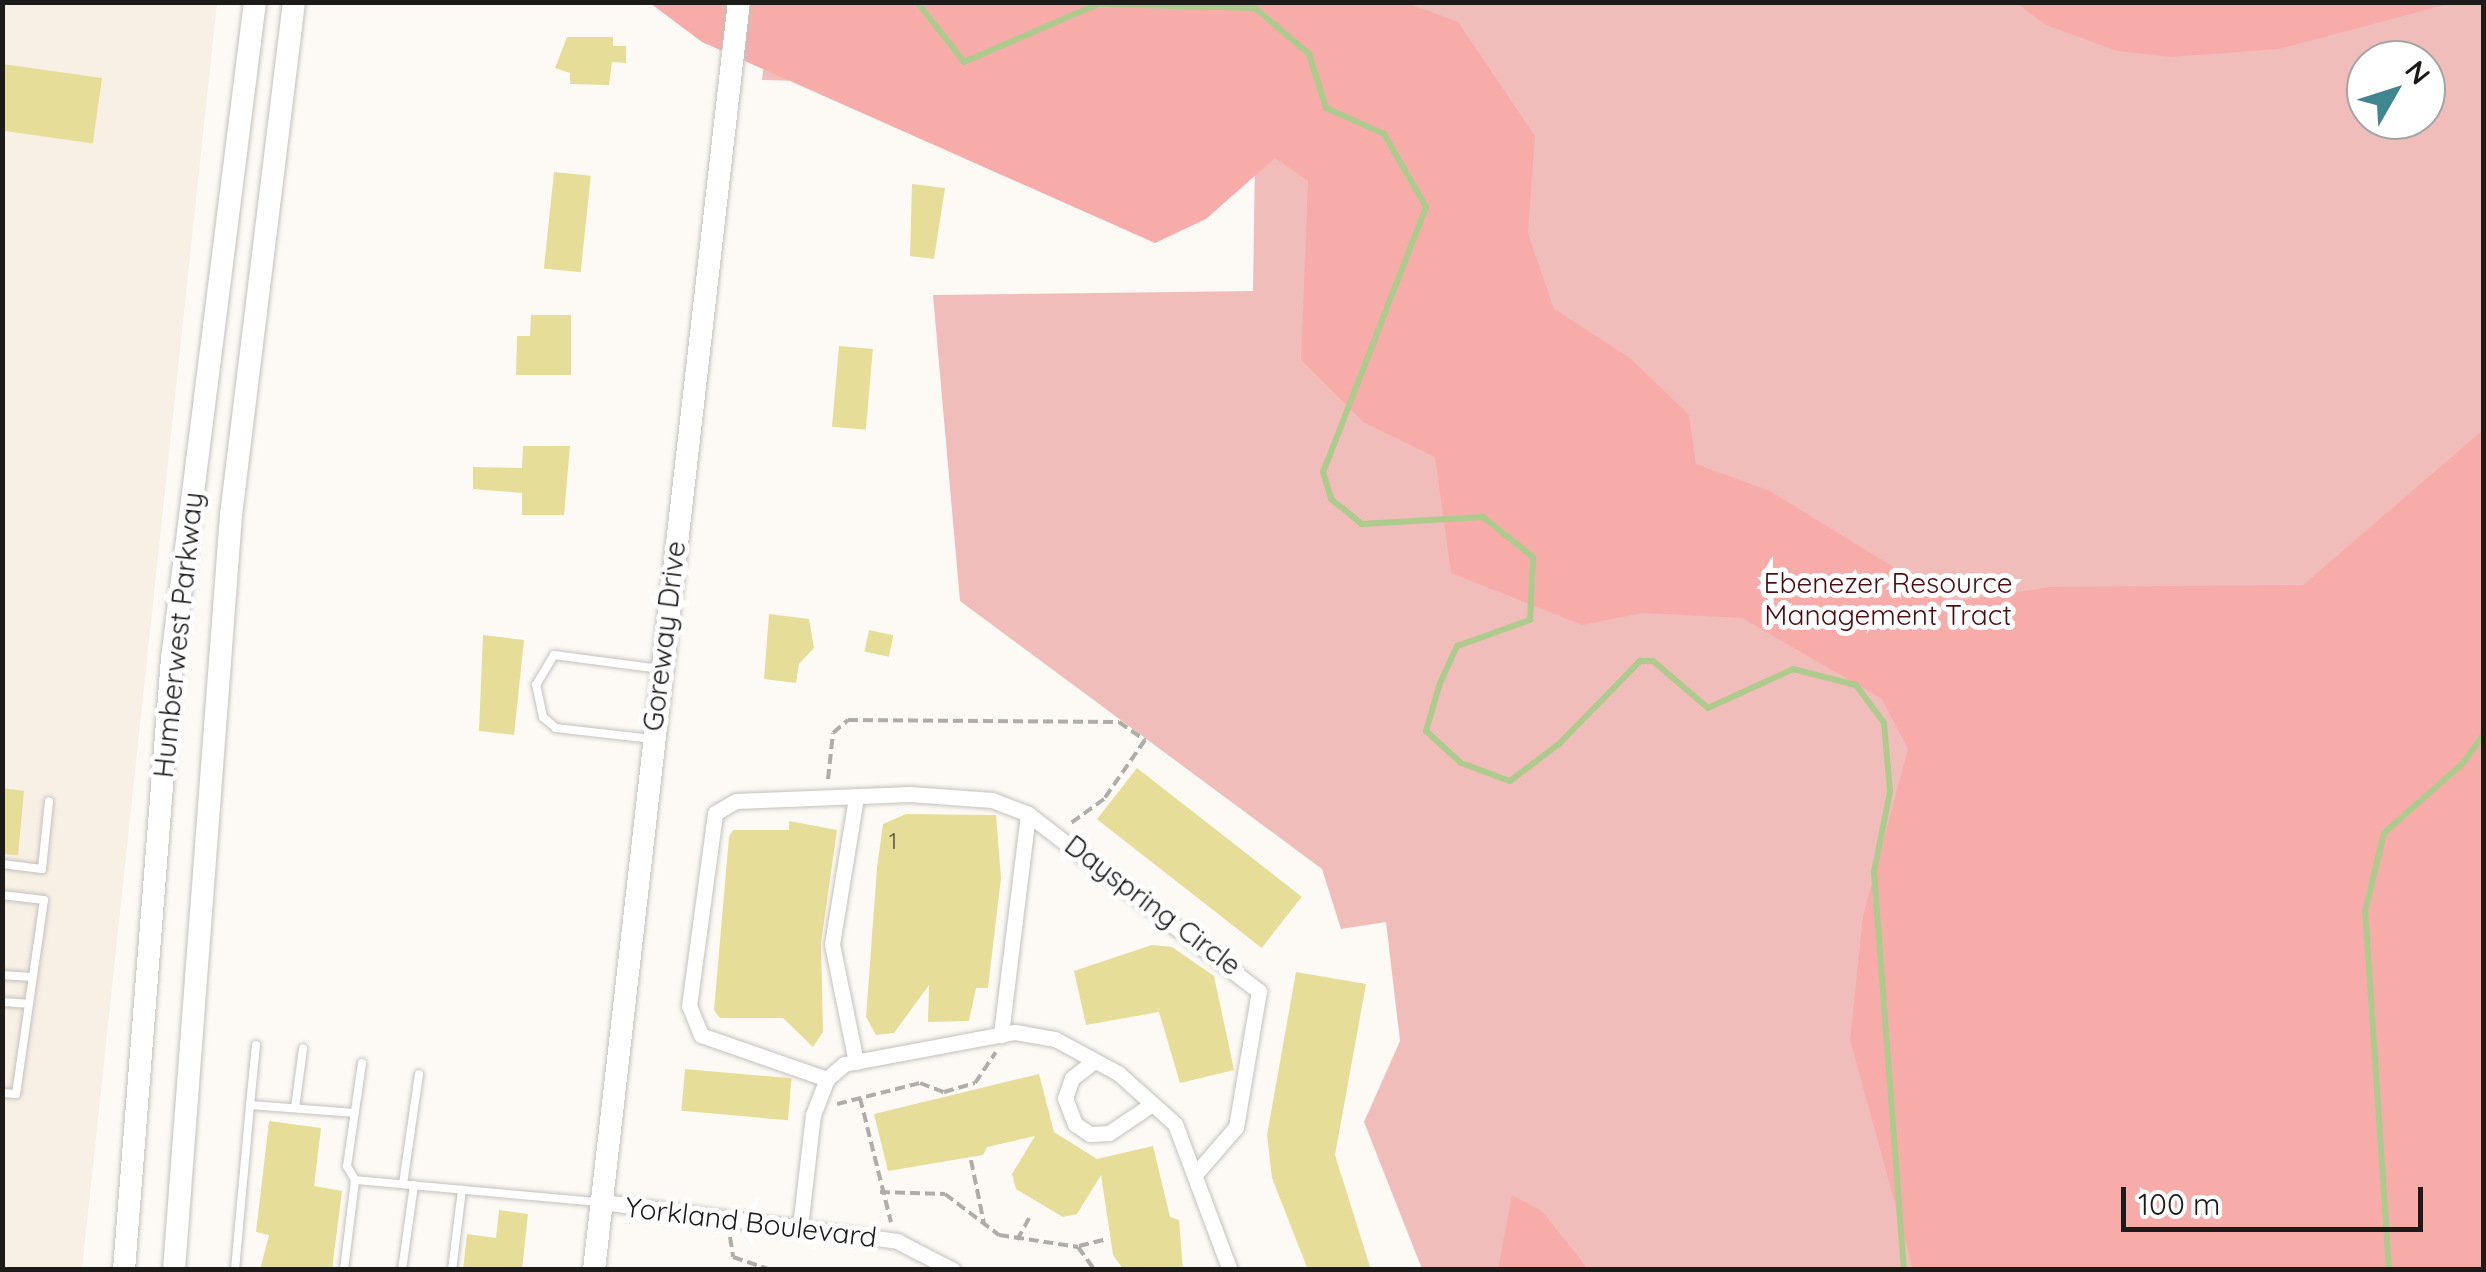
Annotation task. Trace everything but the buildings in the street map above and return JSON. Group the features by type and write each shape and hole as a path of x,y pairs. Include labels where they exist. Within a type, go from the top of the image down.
{"main road":[{"name":"Humberwest Parkway","path":"124,1270 172,658 256,2"},
{"name":"Humberwest Parkway","path":"174,1270 230,515 294,2"},
{"name":"Goreway Drive","path":"594,1270 739,2"}],"street":[{"path":"856,798 832,944 856,1062"},
{"name":"Dayspring Circle","path":"827,1079 701,1035 690,1006 715,814 736,801 992,800 1028,814 1060,836 1259,991 1236,1127 1198,1172"},
{"path":"1003,1041 1028,814"},
{"path":"800,1228 817,1105 827,1079 856,1062 1003,1041 1055,1039 1094,1060 1175,1124 1198,1172 1230,1270"},
{"path":"1094,1060 1072,1078 1065,1098 1075,1124 1090,1134 1110,1133 1152,1104"},
{"name":"Yorkland Boulevard","path":"602,1202 903,1244 953,1270"}],"lane":[{"path":"652,739 556,728 543,717 536,685 554,655 660,669"},
{"path":"2,864 42,869 48,801"},
{"path":"2,894 44,900 16,1094 2,1093"},
{"path":"2,975 32,977"},
{"path":"2,1002 28,1004"},
{"path":"234,1270 256,1045"},
{"path":"295,1108 303,1049"},
{"path":"344,1270 356,1180 347,1166 362,1062"},
{"path":"404,1184 419,1074"},
{"path":"250,1105 355,1113"},
{"path":"356,1180 602,1202"},
{"path":"402,1270 414,1185"},
{"path":"452,1270 462,1190"}],"path":[{"path":"827,799 833,733 848,720 1103,721 1145,740 1104,799 1060,836"},
{"path":"817,1105 920,1084 944,1092 975,1083 1003,1041"},
{"path":"860,1098 880,1192 903,1244"},
{"path":"970,1160 984,1224"},
{"path":"880,1192 945,1194 984,1224 1016,1242 1076,1246 1108,1239"},
{"path":"1016,1242 1028,1218"},
{"path":"731,1220 733,1258 770,1270"},
{"path":"1076,1246 1095,1270"}],"shaded area":[{"path":"2,3 217,3 82,1269 3,1269"}],"green space":[{"name":"Ebenezer Resource Management Tract","path":"771,2 2483,3 2483,1269 1422,1269 1364,1122 1400,1041 1386,922 1341,929 1322,869 960,601 933,295 1253,291 1256,93 762,80"},
{"path":"1405,2 1458,22 1535,136 1528,233 1554,309 1630,358 1689,415 1696,464 1770,491 1950,602 2050,587 2303,585 2483,430 2483,1269 1913,1269 1850,1040 1863,916 1908,749 1882,699 1742,618 1642,613 1582,625 1451,573 1435,457 1363,422 1301,360 1308,181 1275,158 1206,219 1155,243 702,42 650,3"},
{"path":"2016,3 2452,3 2279,49 2172,57 2117,51 2046,25"},
{"path":"1512,1195 1542,1211 1588,1269 1498,1269"}],"waterway":[{"path":"917,2 964,62 1098,4 1255,8 1309,54 1326,108 1384,134 1426,207 1323,472 1331,499 1362,524 1483,517 1533,557 1530,620 1457,646 1440,683 1426,731 1461,763 1510,781 1560,743 1640,661 1653,661 1708,708 1793,669 1856,685 1884,723 1890,792 1874,872 1904,1270"},
{"path":"2389,1270 2365,912 2384,833 2463,763 2484,734"}]}
